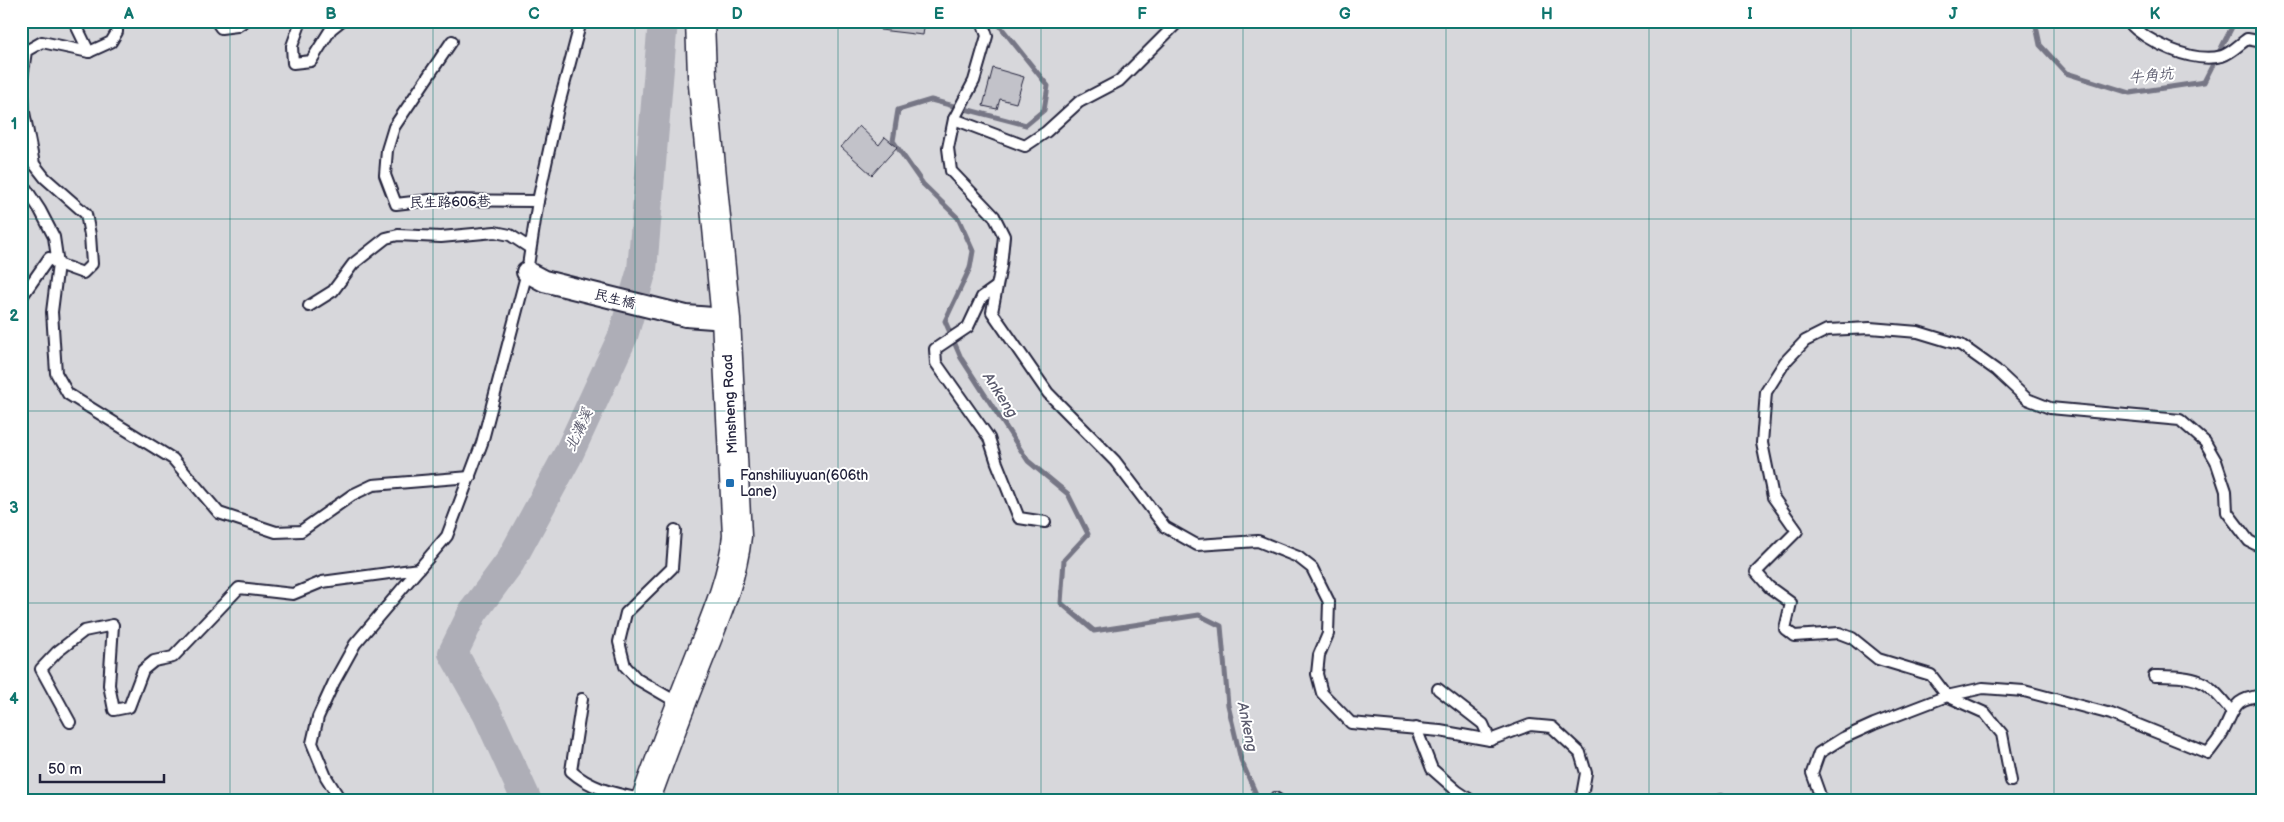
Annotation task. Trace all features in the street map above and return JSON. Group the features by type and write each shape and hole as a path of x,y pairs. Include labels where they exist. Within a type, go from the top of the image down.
{"street":[{"name":"Minsheng Road","path":"646,801 681,704 727,588 734,561 737,536 726,319 702,75 700,21"},
{"name":"民生橋","path":"535,277 686,316 726,319"}],"lane":[{"path":"74,21 89,52"},
{"path":"21,298 49,258 58,264 83,273 92,264 86,214 45,178 34,164 24,112 23,65 26,51 42,42 89,52 111,42 117,32 117,21"},
{"path":"216,21 221,28 237,26 245,21"},
{"path":"301,21 292,46 293,62 311,61 331,29 341,21"},
{"path":"341,801 326,776 312,743 318,717 334,682 355,644 447,536 470,477 535,277 530,248 538,201 558,108 581,21"},
{"path":"982,21 987,36 974,81 954,120 948,148 951,171 994,216 1004,236 1001,266 992,312 1048,393 1115,461 1166,527 1197,545 1258,541 1298,556 1312,568 1330,602 1328,634 1319,654 1317,674 1322,693 1351,723 1440,730 1490,740 1530,725 1552,727 1580,753 1586,774 1581,801"},
{"path":"954,120 1025,146 1046,132 1079,102 1119,81 1179,21"},
{"path":"2127,21 2153,42 2196,57 2223,56 2247,39 2263,42"},
{"name":"民生路606巷","path":"452,41 394,127 387,150 385,176 396,204 430,200 538,201"},
{"path":"21,181 40,210 54,237 58,264 52,312 56,373 68,394 173,459 218,514 276,532 301,531 352,495 372,485 470,477"},
{"path":"309,306 333,291 353,264 386,238 398,235 442,237 495,232 510,235 530,248"},
{"path":"996,286 982,297 968,327 935,349 936,363 989,438 1019,518 1045,522"},
{"path":"2011,781 2002,734 1985,713 1947,696 1931,675 1878,659 1852,638 1839,632 1794,636 1785,629 1791,602 1769,587 1756,572 1797,531 1773,498 1762,443 1766,392 1785,362 1805,340 1827,330 1870,328 1918,332 1961,345 1996,370 2027,399 2050,408 2180,420 2205,442 2216,461 2226,491 2227,512 2249,541 2263,548"},
{"path":"675,530 672,568 626,613 619,642 625,666 637,679 681,704"},
{"path":"70,722 41,670 57,652 84,632 113,625 109,685 114,710 129,707 143,670 154,661 173,657 239,588 293,594 322,582 419,569"},
{"path":"2154,676 2190,676 2215,690 2231,711"},
{"path":"1822,801 1812,772 1819,753 1843,738 1874,724 1947,696 1982,688 2024,691 2111,714 2208,753 2220,737 2231,711 2241,701 2263,695"},
{"path":"1438,689 1482,724 1490,740"},
{"path":"582,698 571,771 582,781 600,789 646,801"},
{"path":"1416,728 1432,770 1472,801"}],"shaded area":[{"path":"21,21 2263,21 2263,801 21,801"}],"building":[{"path":"881,21 925,21 923,35 880,30"},
{"path":"993,68 1024,77 1016,103 1000,99 997,109 983,106"},
{"path":"859,126 879,145 885,137 897,147 872,175 841,147"}],"waterway":[{"name":"北溝溪","path":"527,801 488,715 453,653 473,612 510,562 568,455 623,336 642,270 663,21"},
{"name":"Ankeng","path":"996,21 1048,86 1044,110 1026,125 931,100 898,110 893,141 923,184 958,218 973,251 970,268 945,321 961,358 1028,461 1068,494 1088,534 1064,560 1061,603 1094,631 1199,615 1221,626 1228,705 1241,760 1259,801"},
{"name":"牛角坑","path":"2035,21 2040,45 2066,73 2130,93 2204,82 2235,21"}],"place":[{"name":"Fanshiliuyuan(606th Lane)","path":"730,483"}]}
